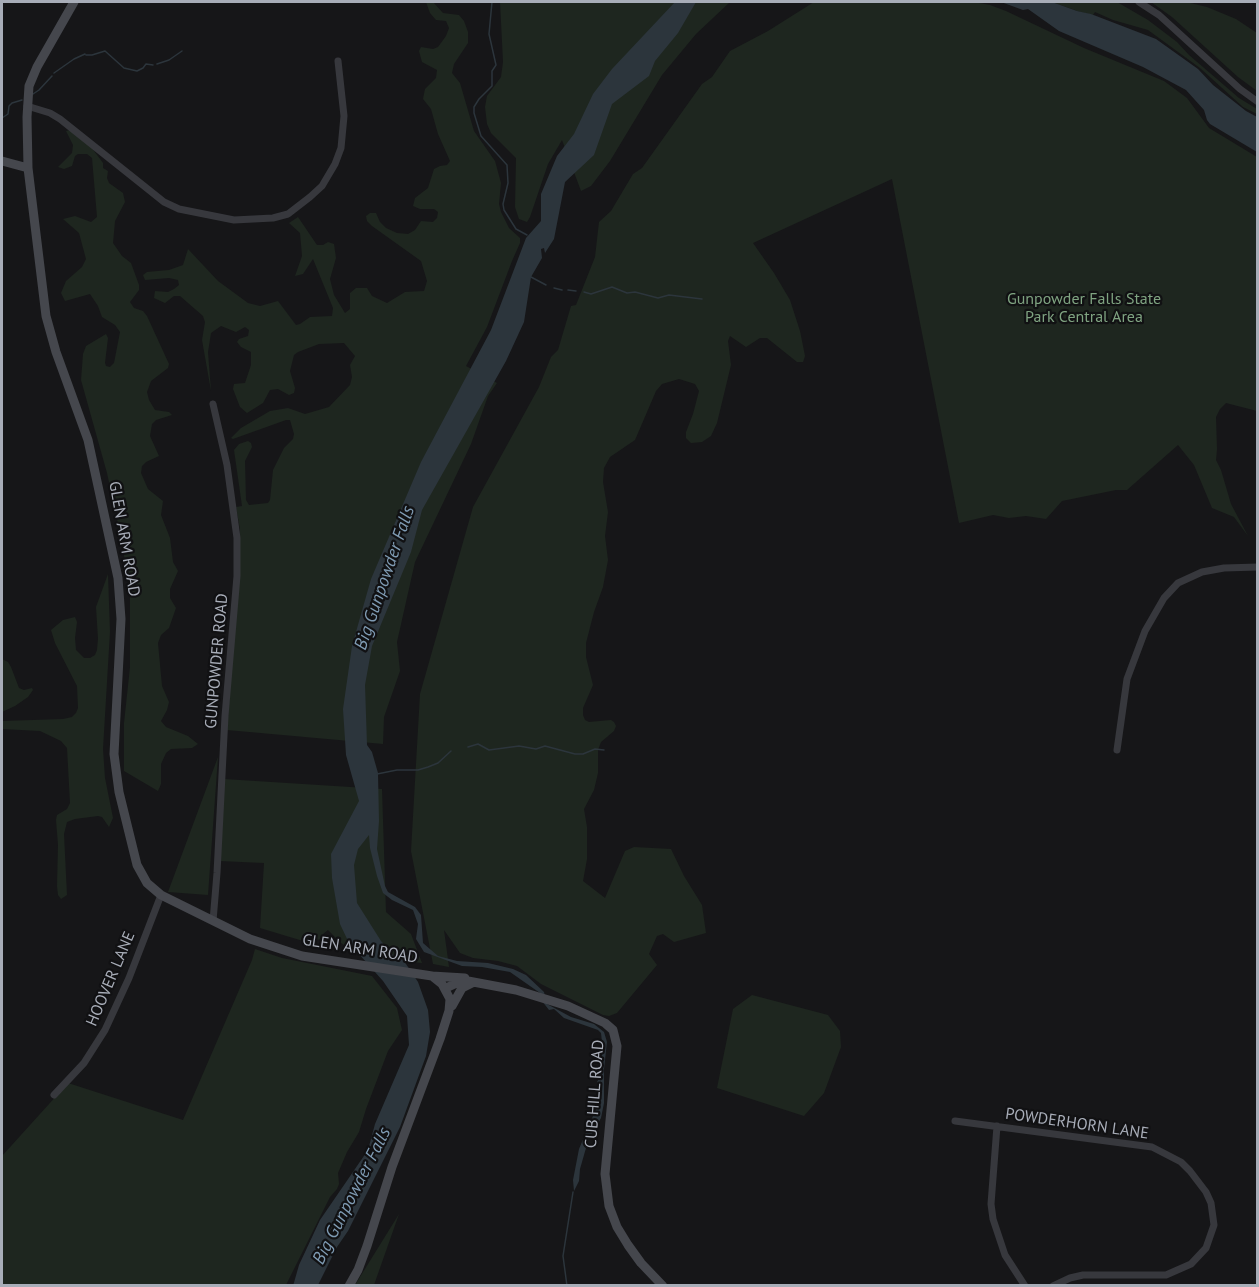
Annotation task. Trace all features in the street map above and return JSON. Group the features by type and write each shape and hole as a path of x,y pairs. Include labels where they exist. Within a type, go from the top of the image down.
{"main road":[{"name":"GLEN ARM ROAD","path":"74,2 33,77 27,106 28,168 46,316 56,352 88,440 118,578 121,619 114,735 117,780 137,865 147,883 161,896 250,939 284,951 428,975 446,988"},
{"path":"2,160 28,168"},
{"path":"428,975 477,981"},
{"name":"CUB HILL ROAD","path":"446,988 463,981 477,981 544,998 605,1023 612,1030 616,1039 605,1174 609,1206 617,1227 628,1245 663,1286"},
{"path":"349,1286 362,1261 386,1183 449,1011 462,988 477,981"},
{"path":"446,988 450,999 449,1011"}],"street":[{"path":"1139,2 1159,15 1257,102"},
{"path":"27,106 50,113 60,119 164,202 179,209 234,220 273,218 288,214 310,197 322,186 335,164 341,148 344,125 338,61"},
{"name":"GUNPOWDER ROAD","path":"213,404 232,494 237,529 237,557 213,921"},
{"path":"1117,750 1127,679 1145,631 1164,598 1178,583 1202,572 1234,567 1257,567"},
{"name":"HOOVER LANE","path":"54,1095 75,1073 105,1030 129,978 161,896"},
{"name":"POWDERHORN LANE","path":"955,1121 1137,1144 1163,1151 1190,1170 1206,1192 1211,1203 1214,1225 1210,1238 1199,1257 1183,1269 1155,1276 1083,1275 1053,1286"},
{"path":"997,1126 992,1188 993,1219 1005,1255 1025,1286"}],"green space":[{"path":"426,2 433,2 443,13 459,15 464,21 468,32 468,43 454,64 452,73 460,83 474,131 495,161 501,183 499,204 501,212 509,228 520,238 487,327 466,366 497,383 488,396 471,444 415,562 397,642 400,671 384,717 383,744 227,730 240,553 240,529 236,507 242,506 234,450 239,444 248,441 251,443 252,447 245,461 246,500 249,505 268,503 273,470 294,434 290,420 286,420 231,438 241,428 270,411 288,408 305,414 329,407 350,385 352,377 350,365 355,356 344,343 319,344 298,352 294,355 290,371 295,388 294,393 289,395 278,389 270,390 263,403 247,413 240,407 233,389 234,384 245,383 251,365 251,352 237,342 248,336 249,330 245,327 236,332 221,326 211,333 208,352 211,391 202,340 205,322 203,316 180,296 174,296 165,303 154,298 155,291 168,292 179,285 178,280 169,278 145,280 143,275 147,272 169,270 183,265 188,249 218,281 248,303 260,306 278,301 296,325 310,317 332,316 333,308 313,259 303,274 295,276 302,256 300,233 289,223 298,217 317,245 328,242 334,244 336,258 330,279 334,295 345,313 350,309 350,293 356,288 367,288 372,296 387,303 405,292 424,291 427,281 421,261 372,226 366,216 376,213 386,228 397,233 408,234 415,230 421,221 433,222 437,218 438,212 434,209 420,209 413,206 415,198 428,188 434,169 447,165 450,161 438,134 431,109 423,99 425,89 436,78 437,70 422,62 419,51 421,47 433,49 438,47 449,28 446,21 436,20 430,13"},
{"path":"500,2 730,2 696,34 662,75 610,161 591,186 581,191 562,140 548,164 527,222 519,219 515,207 516,158 491,133 487,124 485,107 487,96 501,77 503,62"},
{"name":"Gunpowder Falls State Park Central Area","path":"814,2 974,2 990,5 1164,81 1187,98 1209,128 1257,157 1257,411 1226,403 1216,417 1216,460 1231,504 1248,536 1234,517 1212,508 1194,465 1178,445 1127,490 1116,490 1062,501 1046,519 993,515 959,523 892,179 753,243 790,300 800,331 805,356 803,362 797,362 767,338 760,338 746,347 730,336 728,341 731,365 717,423 711,436 702,442 691,443 686,438 699,391 695,384 679,379 662,384 656,391 635,440 610,457 604,468 603,482 608,512 605,536 608,560 603,587 586,643 586,657 593,685 583,708 583,715 589,722 611,720 616,726 614,731 601,742 598,750 598,773 594,790 584,809 587,827 587,859 583,881 605,898 625,851 634,847 671,849 702,905 706,933 674,942 663,934 657,936 649,954 657,965 617,1013 609,1016 603,1015 541,984 517,966 473,958 460,953 444,930 449,967 433,964 411,851 420,694 473,507 539,387 551,357 558,350 571,306 576,305 595,257 599,222 611,211 633,174 642,168 702,84 712,77 730,51 768,31"},
{"path":"1052,2 1117,2 1148,20 1177,42 1239,98 1257,109 1257,114 1243,107 1200,68 1148,30 1095,12 1093,15"},
{"path":"1151,2 1186,2 1207,7 1236,19 1257,33 1257,91 1238,77 1172,17"},
{"path":"70,130 89,144 103,163 103,168 108,171 109,183 123,193 125,202 115,221 113,243 122,256 131,263 139,285 139,290 130,302 134,308 143,311 147,316 169,364 168,368 151,381 147,392 155,410 169,412 172,415 156,420 152,424 150,436 159,456 146,462 142,466 141,473 148,489 163,501 161,515 170,538 173,562 178,571 170,589 170,598 176,608 169,628 161,635 158,643 162,686 169,702 161,721 166,727 188,736 198,744 192,748 171,749 166,753 161,764 161,784 158,791 124,771 124,723 130,667 130,595 122,542 107,473 81,380 83,354 86,346 106,334 108,338 105,363 110,367 114,363 120,332 115,325 102,317 90,294 65,301 61,293 66,281 82,267 86,259 79,233 63,219 75,216 91,222 97,217 92,158 87,154 78,154 72,166 64,169 58,167 72,153 73,145 66,131"},
{"path":"108,574 110,632 103,749 105,778 113,818 109,827 102,817 98,816 67,822 64,834 67,895 61,899 57,886 56,820 57,815 67,809 70,803 67,748 61,741 40,731 2,729 2,721 63,719 72,717 76,713 78,708 77,686 55,643 51,630 63,620 75,617 77,622 76,650 84,658 95,655 98,639 96,607"},
{"path":"2,659 11,667 19,688 24,690 32,688 33,690 28,697 2,712"},
{"path":"218,757 208,895 168,892"},
{"path":"224,779 382,789 386,912 411,934 422,963 362,957 341,943 328,930 323,934 326,939 303,941 260,928 264,863 219,861"},
{"path":"255,949 282,958 372,976 397,1008 402,1030 388,1051 359,1132 338,1173 337,1189 330,1197 286,1285 2,1285 2,1156 68,1083 183,1120"},
{"path":"752,995 828,1015 840,1031 841,1047 824,1093 804,1116 717,1088 733,1009"},
{"path":"399,1214 374,1285 355,1285"}],"water":[{"name":"Big Gunpowder Falls","path":"675,2 696,2 678,33 655,61 649,76 612,104 594,155 565,182 554,239 545,253 544,248 541,249 542,258 531,277 524,322 506,361 422,510 411,552 372,646 365,685 367,745 372,752 378,773 377,849 388,892 415,907 421,915 423,943 438,956 513,969 526,975 544,992 547,1004 571,1017 594,1024 604,1032 607,1042 604,1103 601,1118 588,1141 579,1181 574,1191 573,1180 579,1149 598,1104 597,1082 601,1075 598,1069 603,1051 601,1033 564,1018 554,1009 549,1010 542,1001 540,993 510,972 462,966 424,952 416,939 418,924 413,910 383,893 370,848 369,835 358,849 354,865 357,903 381,941 394,956 402,958 418,982 428,1010 430,1032 426,1056 400,1127 318,1285 293,1286 299,1265 320,1220 368,1150 375,1124 409,1045 407,1016 383,981 349,943 340,924 332,878 331,854 359,801 346,755 343,709 352,646 371,579 421,462 491,330 526,238 541,221 541,194 557,156 574,134 593,94 612,69"},
{"path":"1001,2 1052,2 1156,39 1198,69 1213,85 1246,111 1257,117 1257,152 1210,124 1204,110 1186,90 1143,67 1059,31 1028,9 1023,10"}],"waterway":[{"path":"492,2 489,34 496,65 492,71 492,86 479,99 474,107 474,113 481,136 507,165 508,183 503,204 504,210 516,229 527,235"},
{"path":"86,55 105,51 124,68 137,71 146,64 153,65"},
{"path":"157,64 169,60 182,51"},
{"path":"54,73 85,54"},
{"path":"33,94 52,76"},
{"path":"2,118 8,114 12,103 22,100"},
{"path":"531,277 546,285"},
{"path":"584,292 591,294 612,287 627,293 635,292 658,298 669,295 702,299"},
{"path":"554,288 562,290"},
{"path":"568,290 576,291"},
{"path":"468,747 478,744 489,750 519,746 536,749 545,746 575,754 583,754 595,749 604,750"},
{"path":"377,774 428,767 438,763 451,751"},
{"path":"567,1286 563,1256 573,1192"}]}
